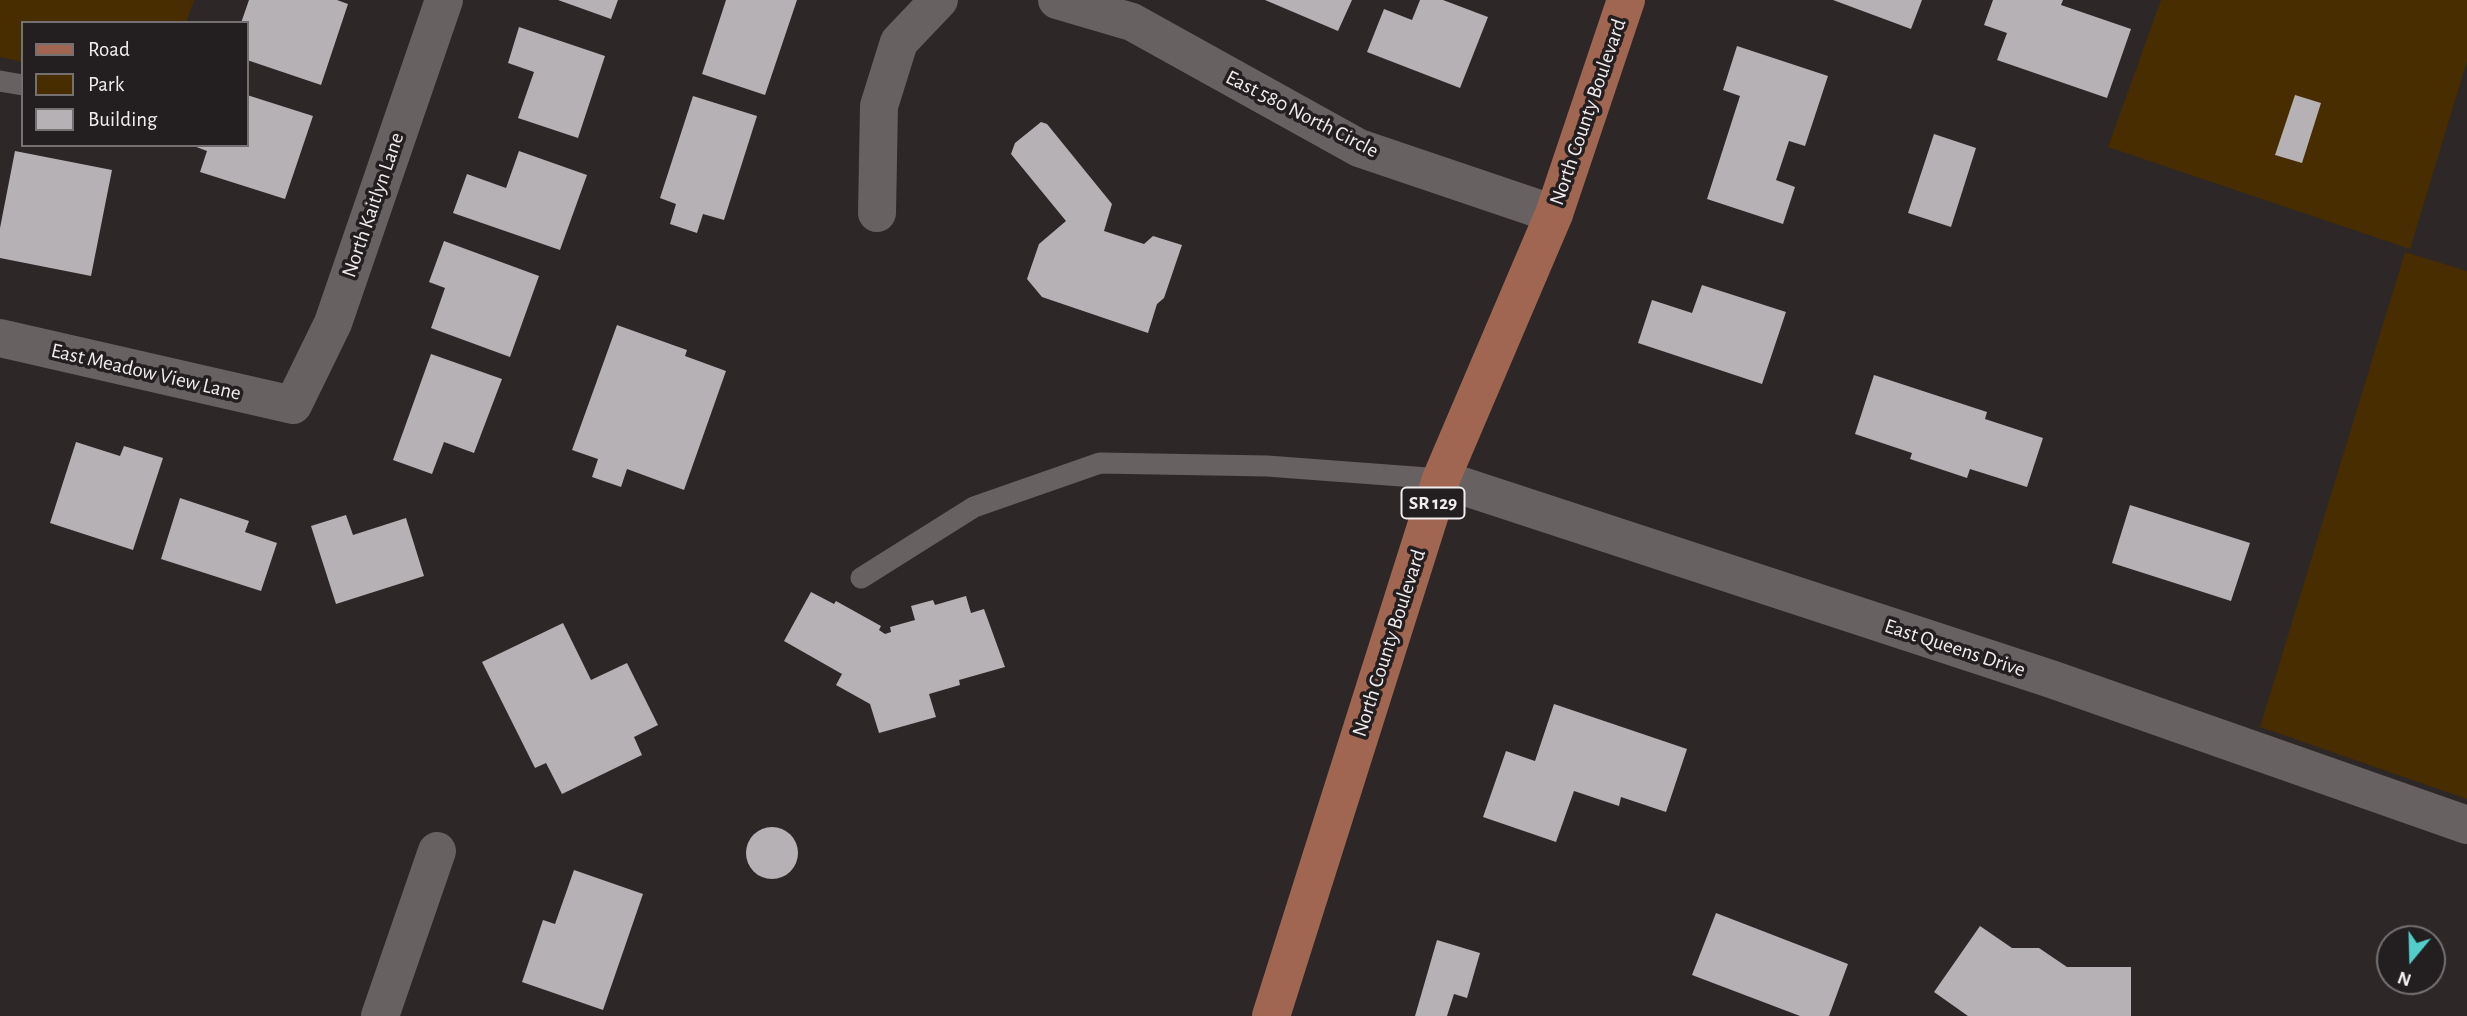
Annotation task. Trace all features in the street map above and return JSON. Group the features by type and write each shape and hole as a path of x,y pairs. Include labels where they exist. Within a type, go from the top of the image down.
{"main road":[{"name":"North County Boulevard","path":"1271,1016 1441,479 1553,214 1626,0"}],"street":[{"name":"North Kaitlyn Lane","path":"293,405 333,323 444,0"},
{"path":"877,213 879,106 900,42 939,0"},
{"name":"East 580 North Circle","path":"1057,0 1132,22 1359,148 1553,214"},
{"name":"East Meadow View Lane","path":"0,338 293,405"},
{"name":"East Queens Drive","path":"1441,479 2051,679 2467,825"},
{"path":"380,1016 437,851"}],"lane":[{"path":"0,81 21,85"},
{"path":"862,578 974,507 1100,463 1268,466 1441,479"}],"green space":[{"path":"0,0 194,0 187,21 21,21 21,62 0,57"},
{"path":"2161,0 2467,0 2467,61 2410,249 2108,147"},
{"path":"2405,252 2467,271 2467,799 2260,727"}],"building":[{"path":"249,0 337,0 348,4 321,85 248,60 248,21 242,21"},
{"path":"558,0 618,0 611,19"},
{"path":"726,0 797,0 765,95 702,74"},
{"path":"1265,0 1352,0 1338,31"},
{"path":"1420,0 1443,0 1488,17 1460,88 1367,52 1384,9 1412,20"},
{"path":"1833,0 1922,0 1911,29"},
{"path":"1993,0 2063,0 2061,5 2131,29 2107,98 1997,60 2007,33 1984,25"},
{"path":"519,27 605,56 578,138 518,118 534,72 508,63"},
{"path":"1737,46 1828,76 1805,146 1789,141 1776,180 1795,187 1783,224 1707,199 1740,96 1723,90"},
{"path":"248,95 313,116 285,199 200,172 207,151 196,147 248,147"},
{"path":"2295,95 2321,103 2302,163 2275,155"},
{"path":"693,96 757,116 724,220 703,214 697,233 670,224 676,204 660,198"},
{"path":"1041,122 1047,124 1112,204 1104,231 1144,244 1153,236 1182,245 1164,298 1157,304 1148,333 1042,297 1027,279 1039,244 1066,221 1011,154 1015,143"},
{"path":"1934,134 1976,148 1951,227 1908,213"},
{"path":"15,151 112,170 91,276 0,258 0,228"},
{"path":"519,151 587,175 560,250 453,213 467,174 506,188"},
{"path":"444,241 539,276 510,357 431,328 445,288 429,282"},
{"path":"1702,285 1786,312 1762,384 1638,343 1652,300 1692,313"},
{"path":"617,325 687,350 685,356 726,371 684,490 627,469 621,487 592,477 598,459 572,450"},
{"path":"431,354 502,379 474,453 444,442 432,474 393,460"},
{"path":"1874,375 1987,412 1985,419 2043,438 2027,487 1970,469 1967,478 1910,459 1912,453 1855,434"},
{"path":"76,442 120,456 124,446 163,458 133,550 50,523"},
{"path":"180,498 249,521 245,532 277,543 261,591 161,559"},
{"path":"2130,505 2250,543 2231,601 2112,563"},
{"path":"346,515 353,535 406,518 424,576 336,604 311,526"},
{"path":"811,592 834,604 836,601 881,626 879,630 885,634 891,632 890,627 915,620 911,606 933,600 935,605 966,596 971,613 984,609 1005,667 959,680 960,685 929,694 936,717 879,733 870,704 836,685 842,674 784,641"},
{"path":"563,623 591,680 627,663 658,725 634,737 642,755 562,794 546,763 535,768 482,662"},
{"path":"1554,704 1687,749 1666,812 1621,797 1619,806 1574,791 1556,842 1483,817 1506,751 1535,761"},
{"path":"772,827 782,829 790,835 796,843 796,863 790,871 782,877 772,879 762,877 754,871 748,863 746,853 748,843 754,835 762,829"},
{"path":"574,870 643,894 603,1010 522,982 543,920 555,924"},
{"path":"1716,913 1848,964 1829,1016 1800,1016 1692,975"},
{"path":"1980,926 2012,948 2039,948 2067,967 2131,967 2131,1016 1968,1016 1934,992"},
{"path":"1437,940 1480,953 1467,998 1454,994 1447,1016 1415,1016"}]}
